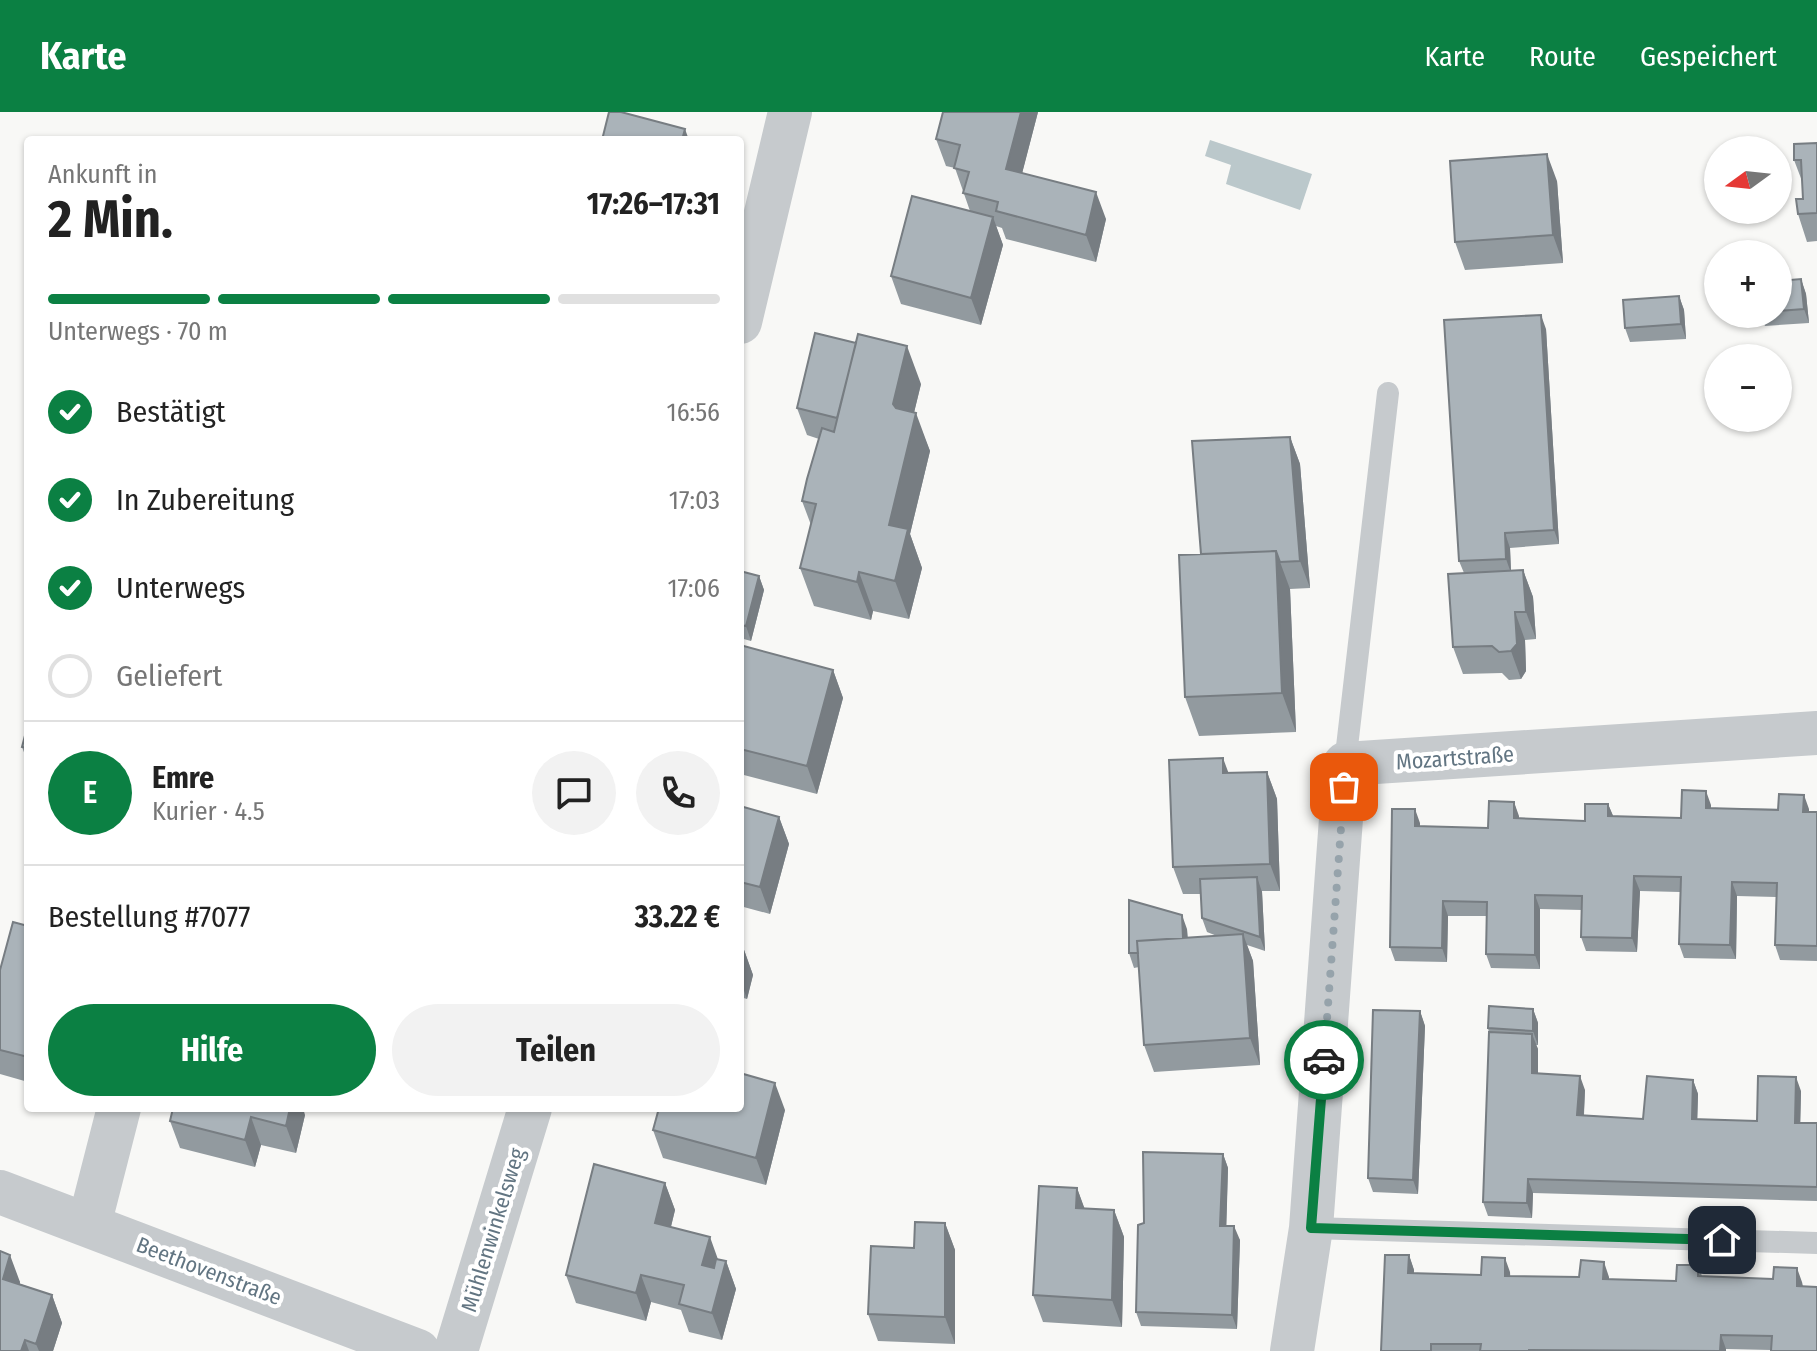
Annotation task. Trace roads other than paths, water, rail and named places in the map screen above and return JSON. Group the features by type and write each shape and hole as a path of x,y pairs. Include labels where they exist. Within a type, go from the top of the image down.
{"street":[{"path":"744,305 790,112"},
{"name":"Mozartstraße","path":"1345,764 1817,733"},
{"path":"1292,1351 1311,1228 1345,764"},
{"path":"89,1225 118,1112"},
{"name":"Mühlenwinkelsweg","path":"456,1351 529,1112"},
{"name":"Beethovenstraße","path":"0,1192 418,1351"}],"lane":[{"path":"1345,764 1388,393"},
{"path":"1311,1228 1817,1243"}]}
